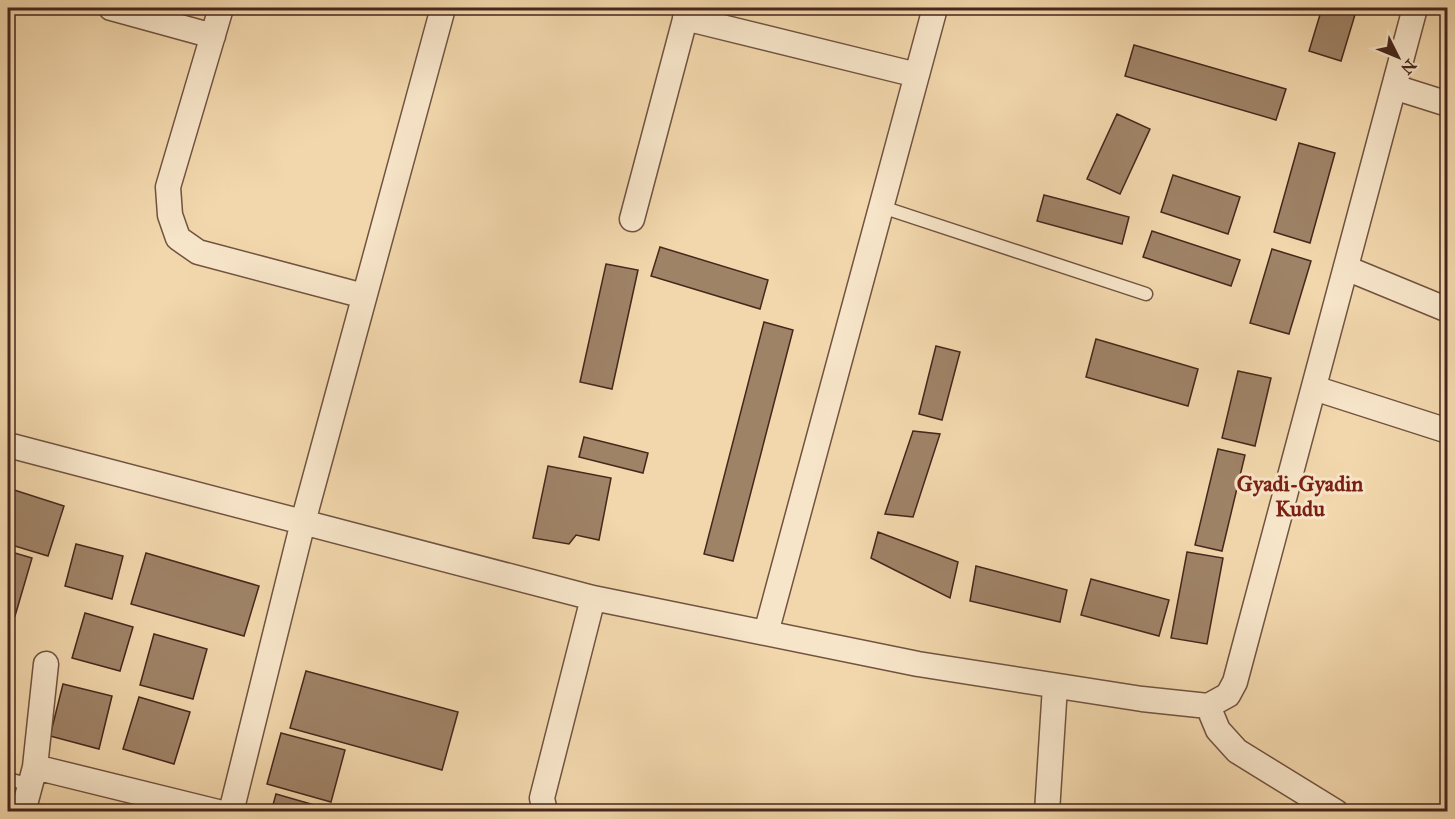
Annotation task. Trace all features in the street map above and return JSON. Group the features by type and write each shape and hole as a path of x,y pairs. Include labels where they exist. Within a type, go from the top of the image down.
{"street":[{"path":"111,8 213,36"},
{"path":"221,8 168,187 170,215 178,238 198,252 364,296"},
{"path":"231,812 303,522 443,8"},
{"path":"766,633 935,8"},
{"path":"8,445 593,598 918,664 1142,699 1208,706 1227,695 1235,682 1415,8"},
{"path":"632,219 686,13 917,75"},
{"path":"1394,87 1448,104"},
{"path":"1346,268 1448,310"},
{"path":"1314,388 1448,431"},
{"path":"545,812 542,798 593,598"},
{"path":"22,812 33,776 46,664"},
{"path":"1047,812 1055,686"},
{"path":"1208,706 1218,730 1237,751 1336,812"},
{"path":"33,776 218,812"}],"lane":[{"path":"882,207 1146,294"},
{"path":"8,778 33,776"}],"building":[{"path":"1322,8 1357,8 1341,61 1309,51"},
{"path":"1134,45 1286,89 1276,120 1125,76"},
{"path":"1117,114 1150,129 1120,194 1087,179"},
{"path":"1299,143 1335,153 1310,243 1274,232"},
{"path":"1173,175 1240,197 1228,234 1161,212"},
{"path":"1044,195 1129,217 1122,244 1037,221"},
{"path":"1152,231 1240,260 1231,286 1143,257"},
{"path":"660,247 768,280 760,309 651,276"},
{"path":"1272,249 1311,261 1289,334 1250,323"},
{"path":"606,264 638,270 612,389 580,382"},
{"path":"764,322 793,330 733,561 704,554"},
{"path":"1096,339 1198,369 1188,406 1086,377"},
{"path":"936,346 960,352 942,420 919,414"},
{"path":"1238,371 1271,378 1255,446 1222,438"},
{"path":"913,431 940,434 913,517 885,514"},
{"path":"584,437 648,453 643,473 579,457"},
{"path":"1218,449 1245,455 1222,551 1195,545"},
{"path":"548,466 611,478 599,540 576,535 569,544 533,538"},
{"path":"8,488 64,506 48,556 8,544"},
{"path":"878,532 958,562 950,598 871,558"},
{"path":"76,544 123,556 112,599 65,586"},
{"path":"8,551 32,558 15,616 8,614"},
{"path":"1187,552 1223,558 1207,644 1171,638"},
{"path":"146,553 259,586 244,636 131,604"},
{"path":"976,566 1067,590 1060,622 970,601"},
{"path":"1091,579 1169,600 1159,636 1081,615"},
{"path":"85,613 133,627 120,671 72,658"},
{"path":"154,634 207,649 193,699 140,685"},
{"path":"306,671 458,712 442,770 290,728"},
{"path":"63,684 112,696 99,749 50,736"},
{"path":"139,697 190,712 174,764 123,749"},
{"path":"281,733 345,750 331,802 267,784"},
{"path":"276,794 325,808 324,812 271,812"}],"district":[{"name":"Gyadi-Gyadin Kudu","path":"1300,496"}]}
